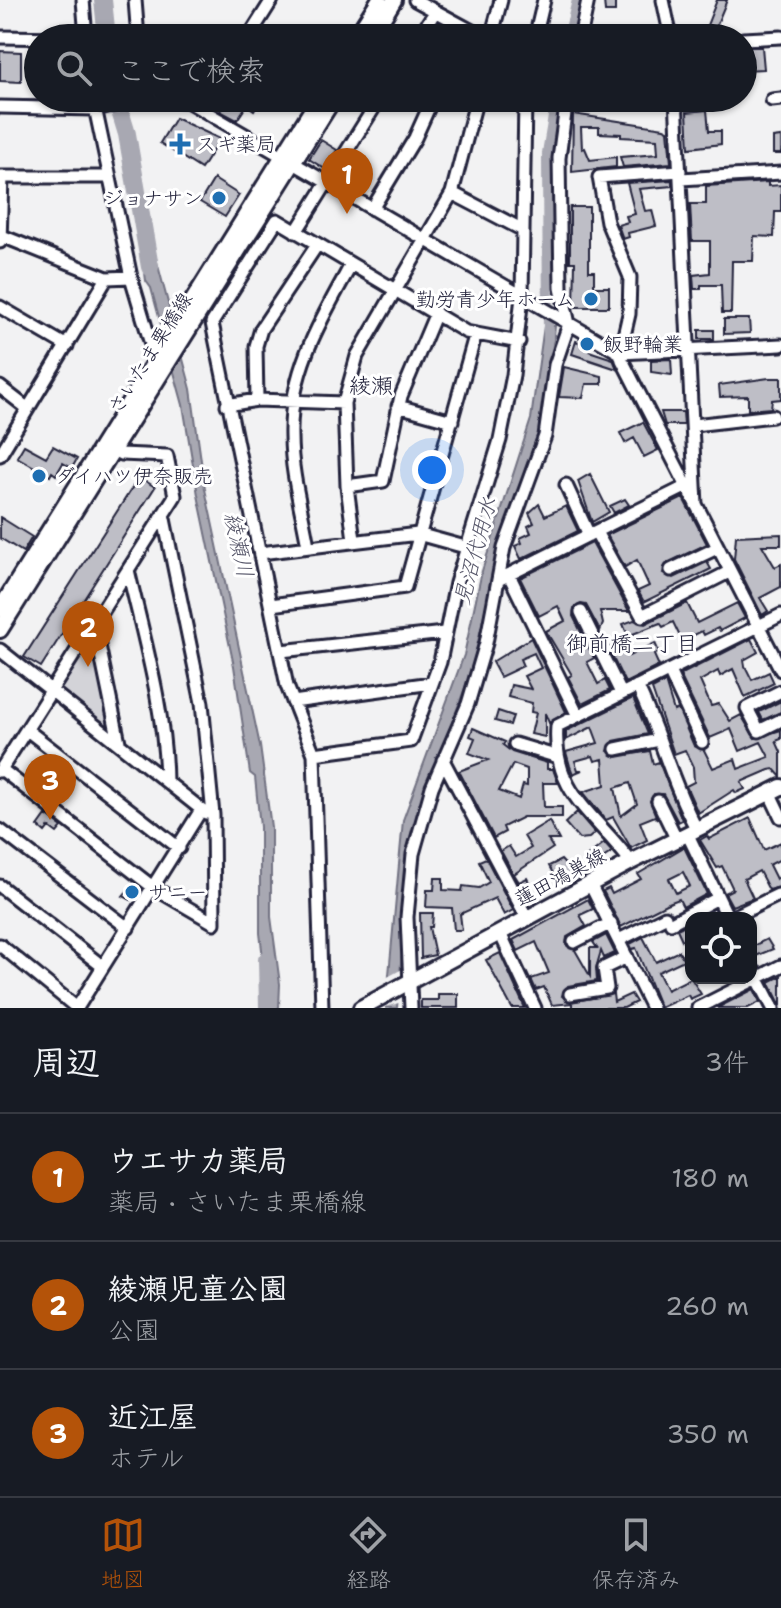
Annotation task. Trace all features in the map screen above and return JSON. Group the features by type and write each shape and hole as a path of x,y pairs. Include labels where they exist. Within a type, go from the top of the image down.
{"main road":[{"path":"364,24 379,0"},
{"path":"379,24 394,0"},
{"name":"さいたま栗橋線","path":"0,609 160,362 185,334 288,160 312,112"},
{"name":"さいたま栗橋線","path":"0,630 113,450 182,318 324,112"},
{"name":"蓮田鴻巣線","path":"368,1005 631,862 775,789"}],"street":[{"path":"83,0 85,24"},
{"path":"135,0 137,24"},
{"path":"257,24 272,0"},
{"path":"415,0 449,24"},
{"path":"493,24 501,0"},
{"path":"538,24 544,0"},
{"path":"583,24 588,0"},
{"path":"663,0 668,24"},
{"path":"427,24 435,12"},
{"path":"0,37 24,37"},
{"path":"757,38 781,37"},
{"path":"0,107 24,106"},
{"path":"98,112 108,177 131,277 160,362"},
{"path":"208,112 620,353 781,345"},
{"path":"296,232 371,112"},
{"path":"372,209 415,138 427,112"},
{"path":"354,540 347,486 344,403 357,356 452,193 473,112"},
{"path":"314,754 408,743 432,683 465,547 500,440 519,342 525,112"},
{"path":"411,1008 407,917 413,854 432,787 468,704 504,578 504,548 545,436 555,365 569,324 561,288 559,158 565,112"},
{"path":"677,112 696,510"},
{"path":"781,173 599,177 607,222 630,277 629,314 620,353 696,510 781,670"},
{"path":"108,177 1,177 1,239 107,278 131,277"},
{"path":"452,193 521,229"},
{"path":"322,1008 314,754 293,702 227,405 212,323 277,220 475,336 519,342"},
{"path":"257,400 256,346 261,329 317,245"},
{"path":"308,546 290,437 293,402 311,335 351,265"},
{"path":"0,455 107,278"},
{"path":"0,307 67,346"},
{"path":"347,486 383,481 398,406 436,313"},
{"path":"271,605 405,587 475,336"},
{"path":"0,387 27,408"},
{"path":"227,405 257,400 344,403"},
{"path":"398,406 452,421"},
{"path":"694,425 773,416"},
{"path":"113,450 121,454 167,456 175,496 163,514 128,570 95,626 1,770 154,888 214,923 200,689 163,514"},
{"path":"566,485 642,616 729,572"},
{"path":"504,578 685,487"},
{"path":"260,553 418,534 465,547"},
{"path":"671,570 717,548"},
{"path":"128,570 166,754 166,781"},
{"path":"504,578 577,714"},
{"path":"581,612 621,693"},
{"path":"631,862 583,810 555,756 557,726 781,615"},
{"path":"95,626 119,742"},
{"path":"281,651 444,633"},
{"path":"0,650 207,812"},
{"path":"669,671 702,742"},
{"path":"293,702 432,683"},
{"path":"637,686 682,802 686,833"},
{"path":"781,691 747,708 759,731 781,720"},
{"path":"27,730 179,848"},
{"path":"616,749 659,740"},
{"path":"515,744 555,756"},
{"path":"443,760 527,918"},
{"path":"775,789 781,817"},
{"path":"658,801 686,833 726,912"},
{"path":"0,945 77,1008 179,848 207,812"},
{"path":"0,830 128,928"},
{"path":"590,884 652,1008"},
{"path":"0,886 102,966"},
{"path":"742,912 778,895"},
{"path":"619,940 718,898"},
{"path":"574,942 611,923"},
{"path":"500,933 535,1008"},
{"path":"570,994 607,988 604,968 627,957"},
{"path":"773,1008 757,978 781,966"},
{"path":"698,1008 745,984"}],"shaded area":[{"path":"152,243 191,389 205,489 260,746 271,827 271,917 280,984 279,1008 269,1008 260,933 260,827 255,777 250,773 234,666 198,495 183,405 151,288 146,281 142,248"},
{"path":"544,326 555,326 549,382 539,430 497,556 472,669 413,827 397,1008 386,1008 403,820 464,655 482,571 531,419"},
{"path":"90,642 95,643 114,727 108,729 59,691"}],"pier":[{"path":"404,968 402,1002 382,1008 384,979"}],"building":[{"path":"604,0 615,0 615,12 605,12"},
{"path":"717,0 727,0 717,24 708,24"},
{"path":"757,47 762,47 764,69 757,69"},
{"path":"0,51 21,52 21,82 0,81"},
{"path":"222,112 242,112 237,120"},
{"path":"687,112 707,112 709,131 721,131 721,144 689,148"},
{"path":"573,114 668,130 671,163 623,167 620,157 658,154 657,139 621,137 621,134 599,133 599,127 581,127 582,149 585,148 590,160 616,157 616,167 572,172"},
{"path":"175,118 220,139 201,169 160,143"},
{"path":"781,137 781,154 773,154 773,138"},
{"path":"321,140 337,150 325,169 309,159"},
{"name":"ジョナサン","path":"214,179 239,195 225,217 200,202"},
{"path":"672,180 672,186 639,189 645,211 652,210 656,226 628,233 629,237 623,239 618,225 628,222 626,216 635,214 627,183"},
{"path":"768,182 768,186 781,185 781,212 775,212 774,237 754,236 753,261 732,261 731,313 722,313 721,285 701,285 701,289 694,289 693,275 710,273 710,241 692,241 690,204 706,204 706,186"},
{"path":"570,207 589,207 589,271 594,271 594,287 609,287 609,307 574,307 575,262 570,262"},
{"path":"724,319 749,319 750,333 724,334"},
{"path":"699,330 714,330 714,339 699,339"},
{"path":"576,341 590,346 589,351 613,359 617,369 572,354"},
{"path":"671,359 672,375 651,372 651,360"},
{"path":"564,367 602,376 602,384 586,384 583,398 559,397"},
{"path":"781,378 781,399 772,400 771,408 748,410 748,396 720,397 719,385"},
{"path":"661,412 683,412 684,425 665,425"},
{"path":"643,422 658,450 644,457 634,438 625,443 620,433"},
{"path":"24,445 46,457 53,446 77,459 72,468 63,463 56,475 52,472 50,476 17,457"},
{"path":"590,474 609,512 592,522 578,481"},
{"path":"139,477 155,487 41,667 24,657"},
{"path":"683,498 707,544 667,563 663,573 674,578 707,562 711,569 644,602 638,591 649,586 637,560 625,567 607,535"},
{"path":"625,499 629,505 614,513 610,506"},
{"path":"539,504 545,516 566,506 578,531 521,559 515,546 522,543 520,538 531,533 528,526 534,523 529,513"},
{"path":"0,517 32,537 23,552 0,538"},
{"path":"781,534 781,545 762,545 775,567 781,564 781,587 760,598 768,611 762,615 734,559 736,536"},
{"path":"592,543 629,611 600,611 603,624 600,631 586,605 574,608 573,616 594,658 587,662 598,684 605,680 610,690 582,704 568,677 572,675 546,631 565,621 558,606 539,616 520,578"},
{"path":"687,603 697,623 737,603 745,618 720,631 718,628 704,635 702,631 682,641 673,622 663,627 660,623 628,636 623,624 634,620 645,624"},
{"path":"531,638 566,712 549,723 545,713 545,737 531,734 536,713 531,712 532,703 508,697 511,685 531,689 524,676 541,668 534,653 520,659 523,666 500,677 492,662"},
{"path":"751,639 758,652 744,660 752,680 769,672 774,683 745,697 733,669 720,676 718,671 700,681 711,706 719,704 730,721 741,715 755,738 781,730 781,739 776,741 781,752 781,777 774,769 741,782 745,789 736,793 734,790 698,813 686,786 694,782 693,767 685,750 674,754 652,689 665,682 674,711 678,709 694,746 704,750 713,768 735,759 738,769 769,757 761,742 740,751 731,729 710,738 680,675"},
{"path":"655,643 659,652 654,655 659,666 625,683 608,648 623,644 629,656"},
{"path":"633,698 648,734 614,741 608,751 617,757 650,751 653,764 659,762 682,820 678,822 663,794 654,794 650,801 657,819 655,816 640,822 647,840 631,848 613,817 606,820 583,792 605,785 603,759 595,761 593,756 575,761 578,770 582,770 573,774 570,766 566,752 598,743 592,727 566,740 566,731","holes":["630,783 637,804 621,816 615,788"]},
{"path":"781,701 781,712 763,720 759,712"},
{"path":"498,711 513,716 510,725 495,721"},
{"path":"473,728 505,742 503,745 512,752 547,763 547,769 553,769 558,783 543,783 544,807 562,807 562,817 523,817 503,827 505,832 494,838 459,771 488,760 469,753 475,738 470,736","holes":["513,764 527,769 527,786 523,785 519,799 499,791"]},
{"path":"577,812 595,833 589,838 579,839 565,823"},
{"path":"46,815 62,827 57,833 49,827 45,832 38,826"},
{"path":"750,818 764,850 781,842 781,859 769,865 776,879 781,876 781,887 769,890 759,871 744,879 753,898 732,906 725,893 733,889 722,866 717,868 700,840 707,836 709,839"},
{"path":"549,821 559,840 548,840 553,848 514,874 519,882 527,878 531,886 535,898 528,902 501,851 509,846 516,857 531,848 524,836"},
{"path":"604,843 612,852 591,866 585,858"},
{"path":"684,847 707,894 683,907 679,899 621,927 603,891 609,888 612,894 641,879 638,874","holes":["683,872 690,886 676,893 669,879"]},
{"path":"486,858 513,910 504,915 495,898 460,914 462,930 454,930 452,908 426,907 427,890 434,890 435,878 443,878 443,890 462,891 463,886 479,888 489,882 479,861"},
{"path":"561,860 574,874 558,883 549,866"},
{"path":"133,884 140,888 131,900 123,896"},
{"path":"588,899 593,909 580,915 586,926 567,937 566,945 575,950 590,976 590,948 597,948 593,942 606,935 615,953 604,958 601,951 596,968 597,981 568,986 562,996 571,1002 613,994 614,1002 631,994 636,1002 624,1008 572,1008 572,1003 552,1005 544,987 536,990 531,979 549,973 536,942 518,951 513,940"},
{"path":"420,913 433,913 432,927 429,927 435,955 421,958"},
{"path":"685,925 685,938 682,940 677,929"},
{"path":"643,937 656,962 679,951 684,960 658,972 667,990 685,981 685,984 695,984 701,994 690,999 688,995 660,1008 636,948 632,949 630,944"},
{"path":"767,939 773,949 757,956 757,944"},
{"path":"500,953 525,1008 512,1008 486,960"},
{"path":"781,976 781,1006 769,982"},
{"path":"754,989 760,1002 748,1008 717,1008"},
{"path":"438,994 458,994 458,1008 421,1008 421,1000 438,1000"}],"waterway":[{"name":"綾瀬川","path":"103,0 106,24"},
{"name":"見沼代用水","path":"571,24 577,0"},
{"path":"0,101 24,101"},
{"name":"綾瀬川","path":"120,112 127,134 150,267"},
{"name":"見沼代用水","path":"548,339 547,153 554,112"},
{"name":"綾瀬川","path":"267,960 268,1008"}],"place":[{"name":"スギ薬局","path":"180,144"},
{"name":"ジョナサン","path":"219,198"},
{"name":"ウエサカ薬局","path":"347,214"},
{"name":"勤労青少年ホーム","path":"591,299"},
{"name":"飯野輪業","path":"587,344"},
{"name":"ダイハツ伊奈販売","path":"39,476"},
{"name":"綾瀬児童公園","path":"88,667"},
{"name":"近江屋","path":"50,820"},
{"name":"サニー","path":"132,892"}],"district":[{"name":"綾瀬","path":"371,385"},
{"name":"御前橋二丁目","path":"632,643"}]}
